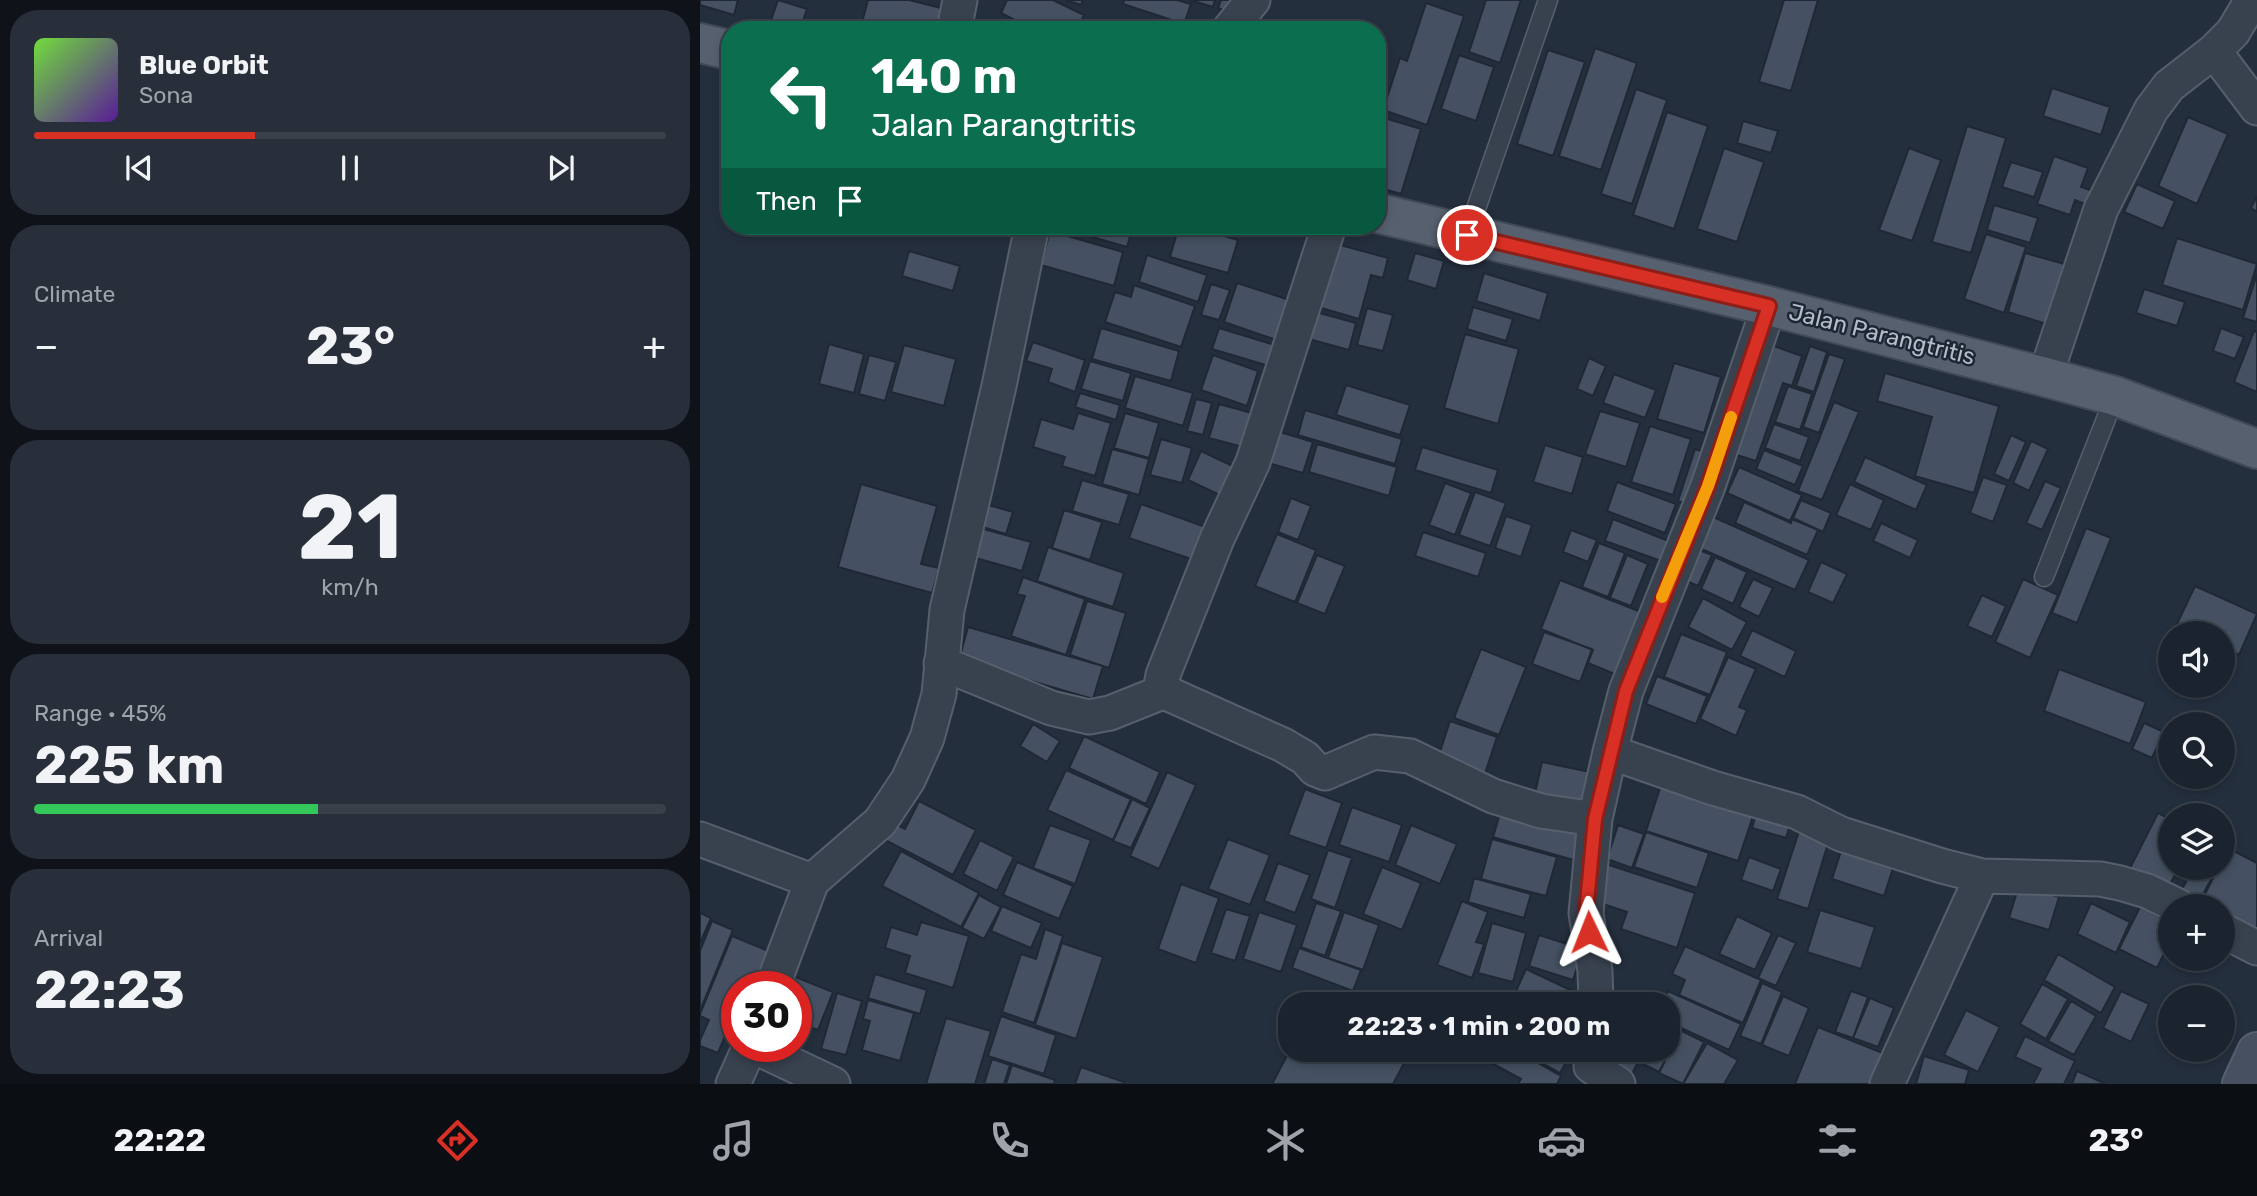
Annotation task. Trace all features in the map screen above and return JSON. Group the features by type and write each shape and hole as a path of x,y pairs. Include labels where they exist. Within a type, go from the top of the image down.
{"main road":[{"path":"700,43 721,48"},
{"name":"Jalan Parangtritis","path":"1386,215 1769,306 2045,377 2115,396 2257,449"},
{"path":"2242,1084 2257,1052"}],"street":[{"path":"956,21 960,0"},
{"path":"1236,21 1253,0"},
{"path":"2045,377 2101,209 2151,110 2169,86 2214,51 2233,32 2252,0"},
{"path":"2214,51 2257,108"},
{"path":"778,971 811,881 880,822 908,780 927,738 939,694 947,610 999,386 1030,235"},
{"path":"1326,235 1253,462 1217,539 1161,686 1171,695 1283,745 1305,758 1315,769 1325,773 1374,752 1410,756 1493,796 1541,811 1595,819"},
{"path":"1596,992 1586,913 1595,819 1610,751 1626,691 1708,486 1769,306"},
{"path":"942,663 1051,708 1089,717 1110,713 1165,691"},
{"path":"1610,751 1713,788 1797,812 1841,834 1942,866 1982,876 2100,879 2158,896"},
{"path":"700,839 811,881"},
{"path":"1887,1084 1982,876"},
{"path":"2235,937 2257,948"},
{"path":"733,1084 743,1062"},
{"path":"785,1062 832,1084"},
{"path":"1592,1062 1591,1066 1618,1084"}],"lane":[{"path":"1467,235 1548,0"},
{"path":"2044,576 2115,396"}],"building":[{"path":"700,0 738,0 734,15 700,5"},
{"path":"778,0 807,9 803,21 771,21"},
{"path":"868,0 909,0 949,10 946,21 862,21"},
{"path":"1007,0 1053,0 1084,15 1081,21 1017,21 1001,13"},
{"path":"1066,0 1083,0 1081,5"},
{"path":"1124,0 1177,0 1191,4 1185,21 1175,21 1123,4"},
{"path":"1190,0 1215,0 1213,7"},
{"path":"1221,0 1236,0 1233,13 1218,8"},
{"path":"1486,0 1521,0 1500,63 1469,52"},
{"path":"1784,0 1818,0 1791,91 1759,82"},
{"path":"1426,3 1464,16 1427,125 1386,111 1386,101 1400,58 1407,61"},
{"path":"1595,48 1637,63 1601,170 1559,156"},
{"path":"1548,50 1585,62 1553,156 1517,144"},
{"path":"1459,55 1494,67 1476,121 1441,109"},
{"path":"2052,88 2110,107 2101,135 2043,116"},
{"path":"1636,89 1667,100 1632,204 1601,194"},
{"path":"1667,112 1708,126 1674,229 1633,215"},
{"path":"2188,117 2228,134 2197,204 2158,186"},
{"path":"1386,118 1421,129 1401,194 1386,190"},
{"path":"1743,121 1778,131 1771,153 1737,143"},
{"path":"1967,126 2006,138 1971,253 1932,242"},
{"path":"1724,148 1764,162 1737,242 1697,229"},
{"path":"1909,148 1941,160 1912,241 1879,230"},
{"path":"2054,156 2088,168 2081,187 2093,191 2088,205 2075,200 2070,215 2037,204"},
{"path":"2011,162 2043,172 2034,197 2002,187"},
{"path":"2137,184 2175,201 2163,229 2124,212"},
{"path":"2257,196 2257,212 2251,208"},
{"path":"1994,205 2038,218 2030,243 1987,230"},
{"path":"1986,234 2026,247 2004,313 1964,299"},
{"path":"1049,235 1064,235 1123,252 1114,286 1041,265"},
{"path":"1085,235 1130,235 1127,247"},
{"path":"1176,235 1221,235 1238,240 1228,273 1170,257"},
{"path":"2177,238 2257,264 2243,310 2162,285"},
{"path":"1329,242 1388,258 1383,278 1371,275 1359,319 1311,305"},
{"path":"909,251 960,266 953,291 902,276"},
{"path":"1415,253 1444,261 1436,289 1407,280"},
{"path":"2025,253 2068,265 2050,325 2008,312"},
{"path":"1147,255 1207,275 1198,302 1139,282"},
{"path":"1484,273 1548,293 1540,321 1476,301"},
{"path":"2257,274 2257,322 2243,318"},
{"path":"1237,283 1302,304 1288,344 1224,322"},
{"path":"1211,284 1230,290 1219,320 1201,315"},
{"path":"1134,285 1195,306 1181,347 1105,322 1115,292 1131,297"},
{"path":"2144,289 2185,302 2177,326 2136,313"},
{"path":"1473,307 1513,319 1506,341 1467,329"},
{"path":"1367,308 1393,315 1383,351 1357,345"},
{"path":"1312,311 1356,323 1349,350 1305,338"},
{"path":"1101,328 1179,351 1171,381 1092,359"},
{"path":"1219,328 1275,345 1269,366 1212,349"},
{"path":"2221,328 2244,337 2235,359 2213,351"},
{"path":"2254,331 2257,332 2257,392 2234,382"},
{"path":"1465,334 1519,349 1498,424 1444,408"},
{"path":"1033,342 1085,360 1075,392 1048,382 1052,369 1026,361"},
{"path":"1765,343 1802,356 1792,386 1783,383 1756,461 1727,452"},
{"path":"829,344 864,354 854,393 819,384"},
{"path":"904,345 956,359 944,406 891,392"},
{"path":"1810,346 1827,352 1814,392 1796,386"},
{"path":"1829,354 1845,359 1819,433 1803,427"},
{"path":"869,355 896,362 885,401 859,394"},
{"path":"1213,355 1258,371 1247,406 1201,390"},
{"path":"1589,358 1606,366 1593,396 1577,389"},
{"path":"1090,361 1131,373 1123,401 1081,389"},
{"path":"1674,363 1721,377 1704,433 1657,419"},
{"path":"1885,373 1999,406 1974,493 1915,476 1932,417 1877,401"},
{"path":"1614,374 1656,390 1645,418 1603,403"},
{"path":"1135,376 1193,393 1183,426 1125,408"},
{"path":"1346,385 1410,405 1400,435 1336,415"},
{"path":"1788,386 1812,394 1800,430 1775,422"},
{"path":"1080,393 1120,405 1116,420 1075,407"},
{"path":"1196,399 1212,403 1203,435 1187,431"},
{"path":"1834,402 1859,412 1822,500 1798,491"},
{"path":"1219,404 1263,416 1254,450 1209,438"},
{"path":"1305,410 1402,439 1395,464 1298,435"},
{"path":"1600,411 1640,423 1626,467 1585,454"},
{"path":"1078,413 1111,423 1095,476 1062,466 1065,457 1033,447 1041,419 1073,429"},
{"path":"1125,413 1159,423 1149,458 1114,448"},
{"path":"1774,424 1809,437 1800,461 1765,448"},
{"path":"1650,426 1691,439 1673,495 1631,482"},
{"path":"1270,429 1313,442 1303,473 1261,461"},
{"path":"2011,435 2026,442 2009,481 1994,474"},
{"path":"1161,439 1192,448 1182,483 1150,475"},
{"path":"2031,441 2048,449 2029,491 2013,483"},
{"path":"1317,444 1397,467 1389,496 1309,472"},
{"path":"1545,445 1583,457 1572,494 1533,482"},
{"path":"1422,447 1498,470 1491,493 1415,470"},
{"path":"1112,449 1149,459 1139,495 1102,484"},
{"path":"1695,449 1710,454 1693,506 1678,501"},
{"path":"1764,450 1803,466 1795,485 1756,469"},
{"path":"1201,451 1241,470 1228,499 1188,480"},
{"path":"1865,457 1927,485 1916,510 1854,482"},
{"path":"1739,467 1802,495 1790,521 1727,493"},
{"path":"1983,477 2007,485 1993,522 1970,513"},
{"path":"1082,480 1129,494 1119,525 1072,511"},
{"path":"2045,481 2061,488 2042,530 2026,523"},
{"path":"1617,482 1676,504 1665,533 1607,511"},
{"path":"1445,483 1471,493 1455,535 1429,525"},
{"path":"861,484 937,506 921,564 939,568 932,593 838,567"},
{"path":"1850,484 1884,500 1871,530 1836,515"},
{"path":"1475,492 1506,503 1490,546 1459,535"},
{"path":"1291,498 1311,506 1298,540 1278,532"},
{"path":"1801,500 1831,513 1823,532 1793,518"},
{"path":"1744,502 1791,523 1792,519 1818,530 1807,555 1735,523"},
{"path":"985,504 1013,512 1006,534 979,526"},
{"path":"1141,504 1214,530 1203,563 1129,538"},
{"path":"1064,510 1102,522 1090,560 1052,548"},
{"path":"1506,516 1532,525 1521,557 1495,548"},
{"path":"1711,516 1809,560 1795,590 1697,547"},
{"path":"1613,519 1671,542 1664,562 1605,541"},
{"path":"1881,523 1918,540 1910,558 1873,541"},
{"path":"980,528 1031,542 1022,571 972,557"},
{"path":"2086,528 2111,538 2077,623 2052,613"},
{"path":"1571,530 1597,540 1588,562 1563,552"},
{"path":"1423,532 1486,553 1478,577 1415,556"},
{"path":"1277,534 1316,550 1295,602 1255,586"},
{"path":"1599,543 1625,553 1608,597 1582,587"},
{"path":"1048,547 1124,573 1113,607 1037,581"},
{"path":"1694,548 1712,555 1698,586 1680,578"},
{"path":"1317,555 1345,566 1325,614 1297,603"},
{"path":"1627,555 1648,564 1631,606 1610,598"},
{"path":"1715,557 1747,572 1733,604 1701,589"},
{"path":"1821,562 1847,574 1833,603 1808,592"},
{"path":"1023,577 1085,599 1066,655 1011,636 1025,596 1017,594"},
{"path":"1753,579 1773,588 1759,617 1739,607"},
{"path":"2023,579 2058,595 2030,658 1995,642"},
{"path":"1560,580 1641,612 1617,675 1588,663 1593,650 1541,629"},
{"path":"2195,586 2257,614 2239,655 2235,653 2235,621 2178,621"},
{"path":"1982,595 2006,606 1992,637 1967,626"},
{"path":"1703,598 1747,622 1732,650 1688,627"},
{"path":"1087,601 1126,613 1109,668 1070,655"},
{"path":"968,627 1103,666 1093,699 959,660"},
{"path":"1752,630 1796,651 1785,677 1740,656"},
{"path":"1544,632 1592,649 1580,682 1532,664"},
{"path":"1681,634 1727,652 1710,695 1664,677"},
{"path":"1481,649 1526,667 1499,735 1454,718"},
{"path":"1728,657 1756,669 1739,707 1747,710 1736,736 1700,719"},
{"path":"2059,669 2146,702 2130,744 2044,711"},
{"path":"1657,676 1707,696 1696,724 1646,704"},
{"path":"1450,721 1497,737 1483,780 1436,764"},
{"path":"2144,723 2158,729 2158,745 2152,758 2132,749"},
{"path":"1033,724 1060,741 1047,762 1020,746"},
{"path":"1084,736 1160,772 1146,804 1069,768"},
{"path":"1542,762 1590,772 1582,813 1533,802"},
{"path":"1066,770 1131,799 1113,840 1047,810"},
{"path":"1167,772 1196,785 1159,869 1130,856"},
{"path":"1663,779 1755,810 1738,861 1646,831"},
{"path":"1305,789 1342,803 1326,848 1288,835"},
{"path":"1132,799 1150,808 1131,848 1113,841"},
{"path":"919,801 976,830 953,875 881,838 889,821 905,829"},
{"path":"1352,807 1402,825 1389,862 1339,845"},
{"path":"1502,807 1586,831 1577,861 1493,837"},
{"path":"1758,808 1792,818 1786,838 1752,828"},
{"path":"2158,813 2158,880 2172,880 2165,893 2127,874"},
{"path":"1050,825 1091,840 1075,884 1033,868"},
{"path":"1411,825 1457,844 1440,884 1395,865"},
{"path":"1618,825 1644,834 1632,868 1607,859"},
{"path":"1800,828 1830,837 1808,909 1777,899"},
{"path":"1646,832 1709,853 1697,888 1634,867"},
{"path":"1228,839 1270,855 1250,905 1208,889"},
{"path":"1492,839 1557,857 1546,896 1481,879"},
{"path":"980,840 1014,857 997,891 963,874"},
{"path":"1844,842 1896,859 1884,896 1832,879"},
{"path":"1328,850 1352,858 1335,908 1311,899"},
{"path":"901,851 979,893 961,927 882,886"},
{"path":"2235,852 2257,863 2257,942 2235,931 2235,894 2205,894 2212,880 2235,880"},
{"path":"1749,857 1781,869 1773,891 1741,880"},
{"path":"1017,862 1073,886 1059,919 1003,895"},
{"path":"1278,863 1310,875 1295,913 1264,901"},
{"path":"1606,864 1695,893 1677,948 1621,929 1627,912 1594,901"},
{"path":"1382,867 1421,883 1402,930 1363,914"},
{"path":"1474,878 1531,894 1524,918 1468,902"},
{"path":"2187,880 2211,880 2203,894 2180,894"},
{"path":"1181,884 1219,898 1196,963 1158,949"},
{"path":"2019,885 2059,897 2049,930 2009,918"},
{"path":"979,895 1001,907 984,939 962,928"},
{"path":"1462,901 1488,912 1476,942 1484,944 1472,978 1437,965"},
{"path":"1316,903 1341,911 1325,956 1301,947"},
{"path":"2091,903 2130,922 2116,953 2077,934"},
{"path":"1002,906 1042,923 1031,948 991,931"},
{"path":"2140,907 2158,916 2157,968 2119,949"},
{"path":"1226,909 1250,916 1235,961 1211,953"},
{"path":"1820,910 1875,927 1861,969 1807,952"},
{"path":"1259,912 1297,925 1281,972 1243,959"},
{"path":"1344,912 1379,925 1363,970 1328,958"},
{"path":"700,913 711,918 700,943"},
{"path":"1737,916 1772,933 1755,970 1719,954"},
{"path":"712,921 733,930 700,1011 700,951"},
{"path":"921,922 969,936 953,988 905,973 910,956 885,948 891,927 917,935"},
{"path":"1492,923 1526,933 1513,982 1478,973"},
{"path":"1045,929 1063,936 1034,1023 1002,1012 1021,954 1036,959"},
{"path":"1539,935 1583,949 1573,980 1529,966"},
{"path":"1778,935 1796,943 1776,986 1758,978"},
{"path":"732,936 773,953 766,971 721,971 721,1046 718,1053 700,1046 709,1020 700,1014"},
{"path":"1062,943 1103,957 1076,1039 1035,1025"},
{"path":"1685,946 1761,980 1743,1023 1680,995 1685,980 1672,974"},
{"path":"1299,948 1361,970 1353,991 1292,968"},
{"path":"2058,954 2115,987 2101,1013 2044,980"},
{"path":"1526,969 1575,992 1515,992"},
{"path":"875,974 927,990 920,1014 868,998"},
{"path":"1762,983 1782,992 1761,1044 1740,1036"},
{"path":"812,984 833,992 818,1030 812,1028"},
{"path":"2042,984 2068,999 2046,1039 2020,1024"},
{"path":"1851,991 1868,997 1853,1038 1835,1032"},
{"path":"2121,991 2149,1004 2131,1042 2103,1028"},
{"path":"837,993 862,1001 846,1055 821,1049"},
{"path":"1680,996 1741,1024 1729,1050 1680,1028"},
{"path":"1783,996 1809,1008 1789,1056 1762,1045"},
{"path":"1870,998 1894,1008 1878,1047 1853,1038"},
{"path":"868,1000 914,1013 900,1061 862,1050 870,1021 863,1019"},
{"path":"2071,1001 2096,1016 2074,1055 2048,1041"},
{"path":"1966,1010 2000,1027 1978,1072 1944,1055"},
{"path":"1001,1016 1056,1035 1044,1074 988,1056"},
{"path":"946,1018 991,1031 975,1084 926,1084"},
{"path":"1818,1027 1890,1056 1879,1084 1795,1084"},
{"path":"1680,1030 1704,1042 1683,1084 1659,1073 1664,1062 1680,1062"},
{"path":"2025,1036 2075,1061 2064,1084 2033,1084 2041,1069 2015,1057"},
{"path":"1707,1043 1738,1060 1724,1084 1683,1084"},
{"path":"1924,1056 1969,1070 1965,1084 1916,1084"},
{"path":"992,1059 1010,1065 1004,1084 984,1084"},
{"path":"1284,1062 1405,1062 1393,1084 1272,1084"},
{"path":"1490,1062 1536,1062 1561,1076 1557,1084 1518,1084 1521,1079"},
{"path":"1540,1062 1566,1062 1560,1073"},
{"path":"1609,1062 1638,1062 1632,1074"},
{"path":"1642,1062 1664,1062 1659,1072"},
{"path":"1012,1065 1055,1080 1054,1084 1006,1084"},
{"path":"1081,1067 1124,1082 1075,1084"},
{"path":"2077,1071 2106,1084 2072,1084"}],"slow traffic":[{"path":"1662,597 1708,486 1731,417"}],"route":[{"path":"1467,235 1769,306 1708,486 1626,691 1595,819 1586,913 1589,932"}]}
